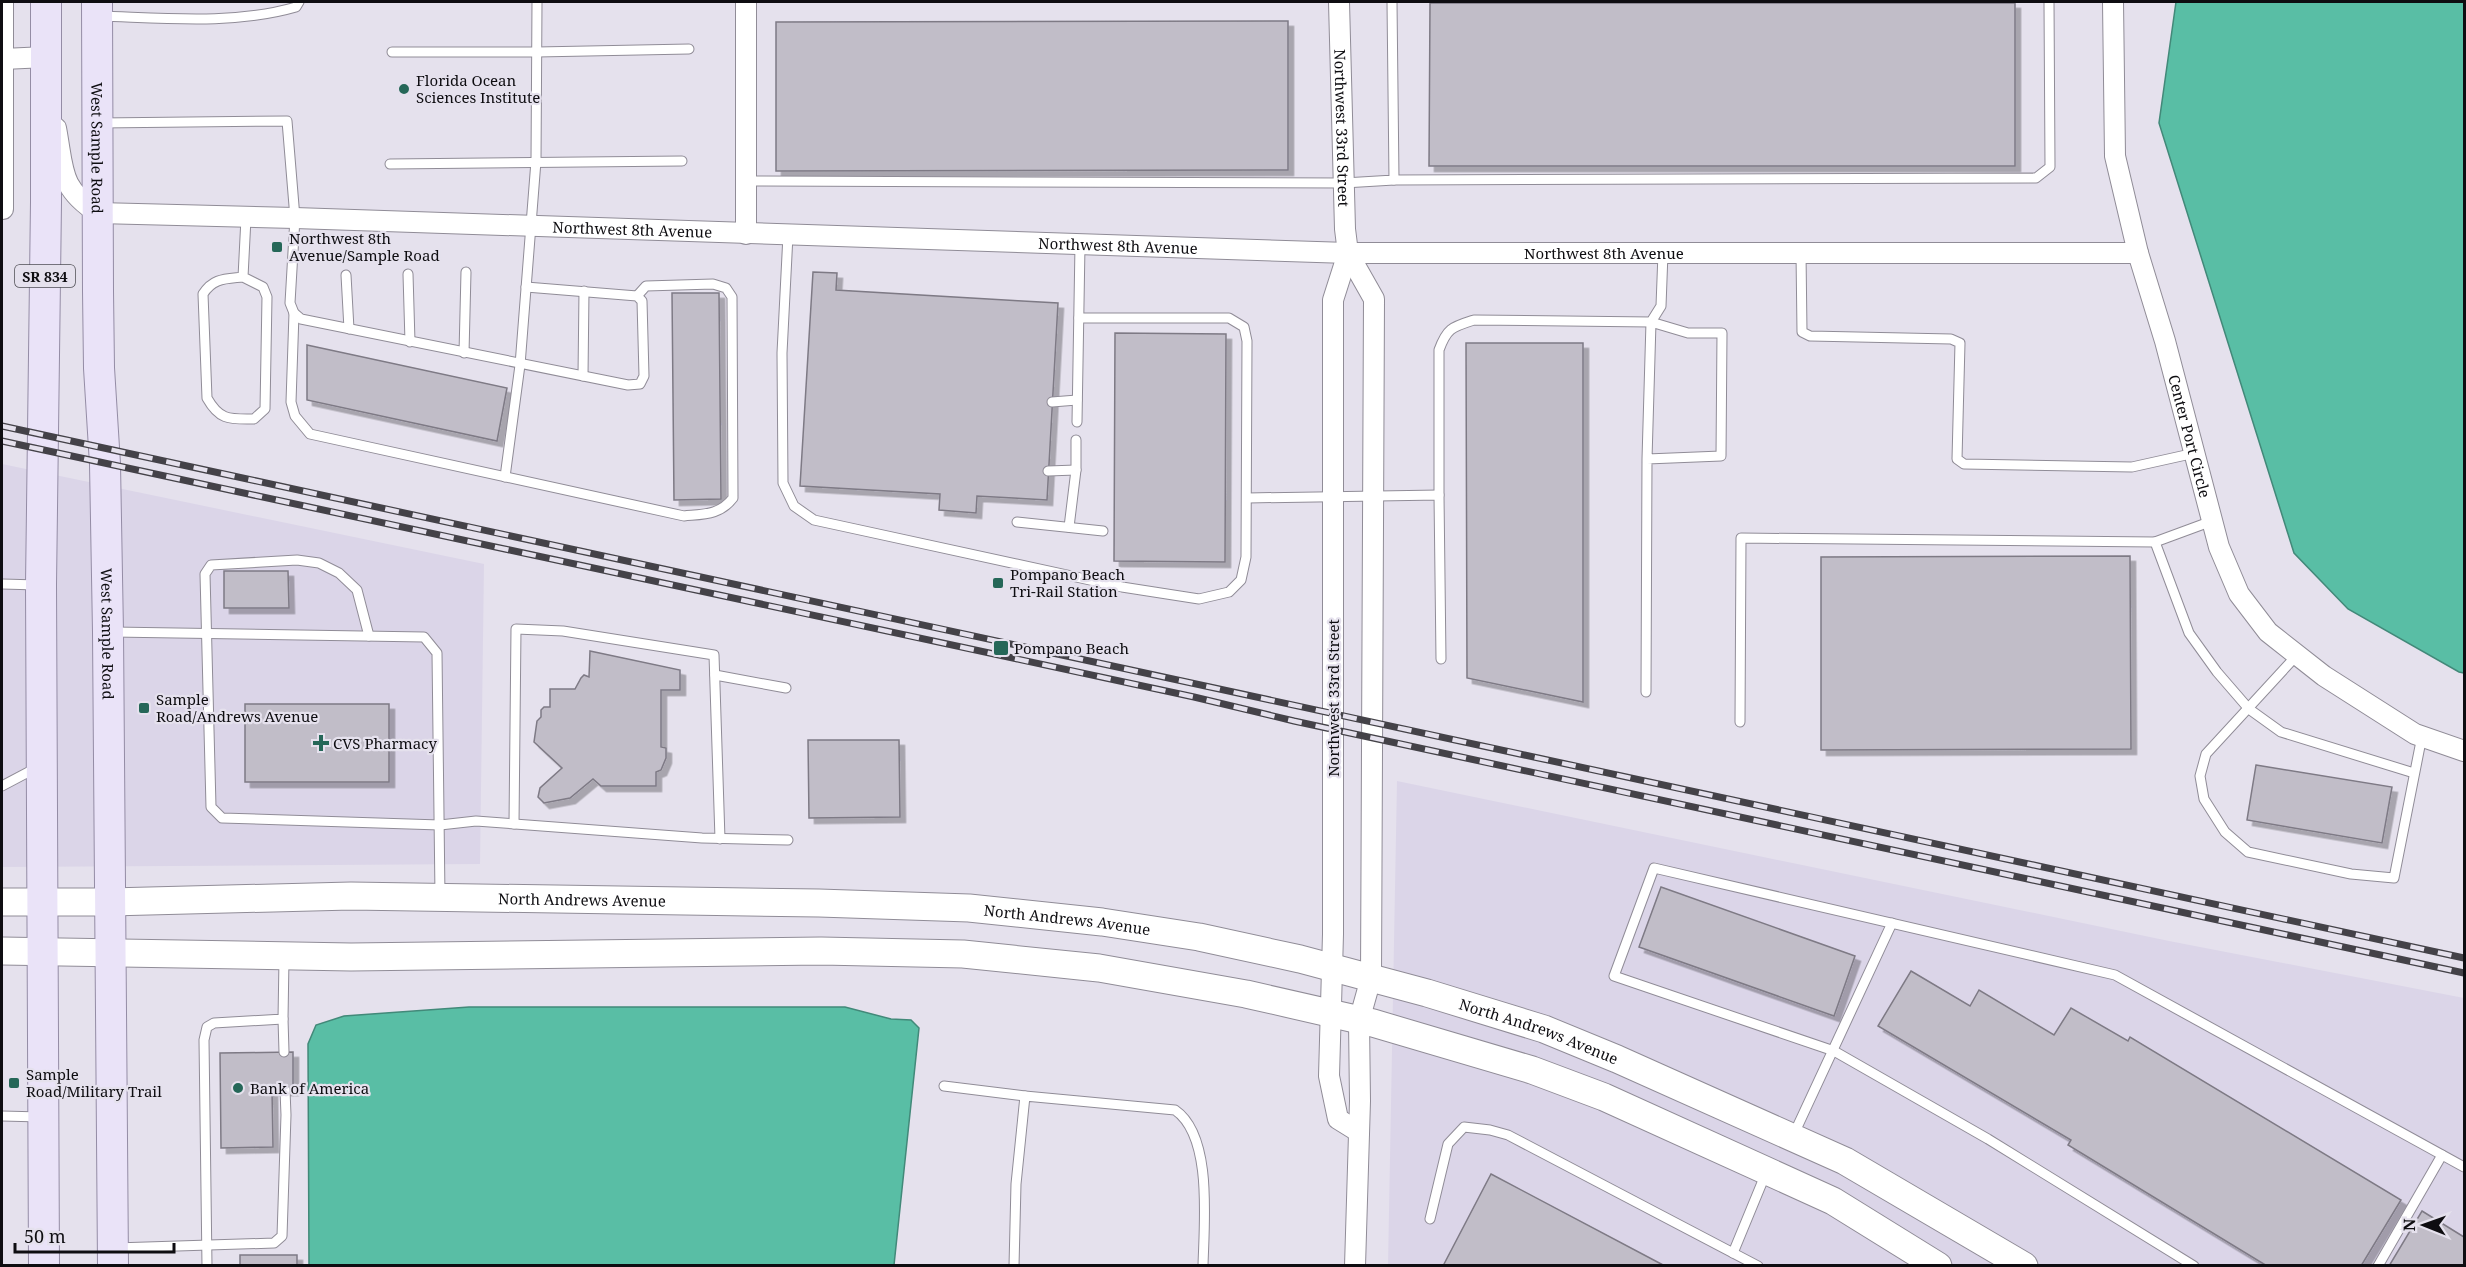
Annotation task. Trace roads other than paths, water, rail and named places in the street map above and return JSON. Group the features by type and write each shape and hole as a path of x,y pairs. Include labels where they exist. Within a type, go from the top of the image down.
{"main road":[{"name":"SR 834","path":"44,1266 41,585 46,2"},
{"name":"West Sample Road","path":"97,9 99,368 105,456 108,632 113,1257"}],"street":[{"path":"3,2 3,209"},
{"path":"746,2 746,234"},
{"name":"Northwest 33rd Street","path":"1340,2 1348,253 1333,300 1333,969 1329,1076 1338,1119 1359,1132"},
{"name":"Center Port Circle","path":"2113,2 2115,156 2138,253 2165,341 2219,547 2239,594 2268,632 2324,676 2422,736 2464,751"},
{"path":"3,59 46,67 67,184 79,201 98,213"},
{"name":"Northwest 8th Avenue","path":"98,213 1348,253 2138,253"},
{"name":"Northwest 33rd Street","path":"1348,253 1374,300 1371,978 1359,1021 1359,1132 1355,1266"},
{"name":"North Andrews Avenue","path":"2,902 110,902 351,896 819,903 969,908 1102,922 1199,937 1300,959 1544,1029 1617,1059 1845,1161 2024,1266"},
{"path":"2,951 284,956 821,951 963,954 1099,968 1246,994 1420,1035 1542,1074 1604,1097 1833,1201 1938,1266"}],"lane":[{"path":"97,9 199,18 267,16 296,8 299,2"},
{"path":"505,477 520,365 536,161 537,2"},
{"path":"1392,2 1394,180"},
{"path":"746,181 1344,183 1394,180 2036,178 2050,167 2049,2"},
{"path":"392,52 689,49"},
{"path":"98,123 287,122 295,218 290,303 294,314 291,402 295,416 310,434 684,516 724,509 733,498 732,297 726,288 712,284 646,286 637,296"},
{"path":"390,164 682,161"},
{"path":"243,277 246,218"},
{"path":"788,235 782,353 783,483 794,506 814,520 1122,587 1199,599 1229,592 1241,580 1246,557 1248,498 1244,327 1229,318 1079,318"},
{"path":"1077,422 1080,245"},
{"path":"1646,692 1647,459 1651,322 1660,306 1663,253"},
{"path":"1801,253 1802,332 1810,336 1951,339 1960,343 1957,459 1964,464 2132,467 2195,453"},
{"path":"465,353 466,272"},
{"path":"408,274 410,342"},
{"path":"346,275 349,329"},
{"path":"243,277 263,287 267,297 265,409 254,419 229,419 214,411 207,398 204,294 208,286 217,280 243,277"},
{"path":"294,314 301,319 520,365 628,385 640,384 644,376 642,301 637,296 526,287"},
{"path":"583,376 584,291"},
{"path":"1441,659 1439,350 1445,334 1454,326 1474,320 1651,322 1688,333 1722,333 1721,456 1647,459"},
{"path":"1052,402 1077,399"},
{"path":"1069,527 1077,440"},
{"path":"1048,471 1076,470"},
{"path":"1248,498 1439,495"},
{"path":"1740,722 1741,538 2155,542 2212,521"},
{"path":"1017,522 1103,531"},
{"path":"2155,542 2189,633 2217,672 2249,709 2282,732 2414,773"},
{"path":"369,636 357,590 339,573 319,563 297,560 212,565 205,574 211,807 222,818 440,825 476,821 720,839 788,840"},
{"path":"2,584 41,585"},
{"path":"514,824 516,629 563,631 714,655 720,839"},
{"path":"108,632 424,637 437,653 440,897"},
{"path":"2297,655 2206,754 2200,776 2204,799 2224,832 2248,852 2351,874 2394,878 2422,736"},
{"path":"715,675 786,688"},
{"path":"2,786 41,766"},
{"path":"2194,1266 1988,1139 1833,1051 1614,976 1654,868 2115,975 2464,1167"},
{"path":"1793,1138 1892,923"},
{"path":"284,956 284,1052"},
{"path":"207,1266 204,1040 207,1027 214,1023 283,1019"},
{"path":"944,1086 1175,1110 1185,1116 1196,1137 1201,1155 1203,1266"},
{"path":"113,1257 207,1246 274,1243 282,1236 286,1115 284,1090"},
{"path":"1014,1266 1016,1184 1025,1096"},
{"path":"2,1116 43,1117"},
{"path":"1430,1219 1448,1144 1464,1127 1490,1130 1509,1135 1758,1266"},
{"path":"2378,1266 2442,1155"},
{"path":"1733,1253 1767,1171"}],"railway":[{"path":"2,426 2464,958"},
{"path":"2,441 2464,973"}],"place":[{"name":"Florida Ocean Sciences Institute","path":"404,89"},
{"name":"Northwest 8th Avenue/Sample Road","path":"277,247"},
{"name":"Pompano Beach Tri-Rail Station","path":"998,583"},
{"name":"Pompano Beach","path":"1001,648"},
{"name":"Sample Road/Andrews Avenue","path":"144,708"},
{"name":"CVS Pharmacy","path":"321,743"},
{"name":"Sample Road/Military Trail","path":"14,1083"},
{"name":"Bank of America","path":"238,1088"}]}
